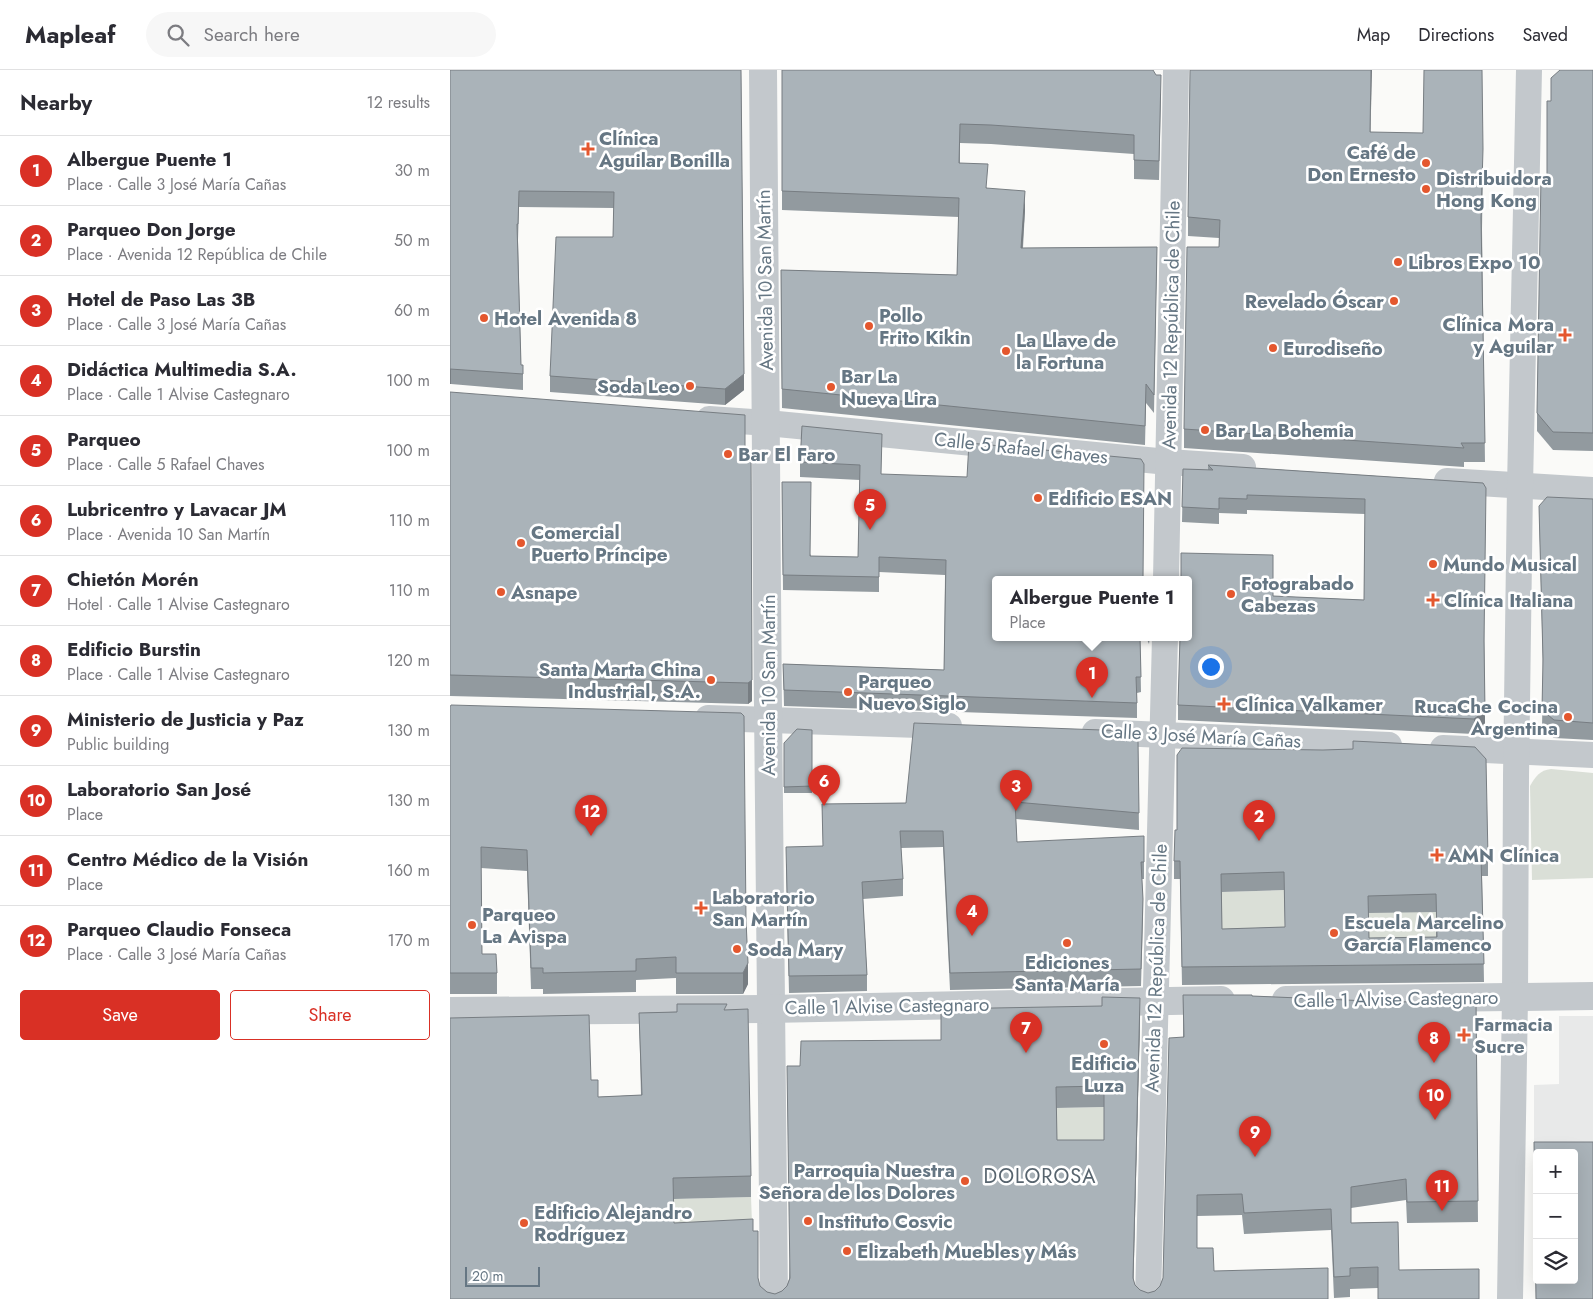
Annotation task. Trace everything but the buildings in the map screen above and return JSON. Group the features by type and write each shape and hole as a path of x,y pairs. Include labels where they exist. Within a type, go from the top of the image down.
{"street":[{"name":"Avenida 10 San Martín","path":"763,70 767,423 769,1009 774,1299"},
{"name":"Avenida 12 República de Chile","path":"1166,576 1176,70"},
{"path":"1510,1299 1515,998 1516,751 1528,70"},
{"name":"Calle 5 Rafael Chaves","path":"688,417 1168,462 1266,469"},
{"path":"1422,480 1593,490"},
{"name":"Avenida 12 República de Chile","path":"1148,1299 1165,641"},
{"path":"688,718 969,727"},
{"name":"Calle 3 José María Cañas","path":"1076,731 1593,754"},
{"name":"Calle 1 Alvise Castegnaro","path":"450,1010 769,1009 1155,1001 1593,996"}],"shaded area":[{"path":"1551,769 1593,773 1593,878 1532,880 1530,786 1538,774"},
{"path":"1367,881 1436,912 1437,954 1369,956"},
{"path":"1284,890 1285,945 1222,946 1221,892"},
{"path":"1559,1016 1593,1016 1593,1184 1578,1160 1578,1149 1534,1149 1534,1085 1559,1084"},
{"path":"1104,1107 1104,1161 1057,1161 1056,1108"},
{"path":"751,1197 752,1223 674,1244 673,1199"}],"place":[{"name":"Clínica Aguilar Bonilla","path":"588,149"},
{"name":"Café de Don Ernesto","path":"1426,163"},
{"name":"Distribuidora Hong Kong","path":"1426,189"},
{"name":"Libros Expo 10","path":"1398,262"},
{"name":"Revelado Óscar","path":"1394,301"},
{"name":"Hotel Avenida 8","path":"484,318"},
{"name":"Pollo Frito Kikin","path":"869,326"},
{"name":"Clínica Mora y Aguilar","path":"1565,335"},
{"name":"Eurodiseño","path":"1273,348"},
{"name":"La Llave de la Fortuna","path":"1006,351"},
{"name":"Soda Leo","path":"690,386"},
{"name":"Bar La Nueva Lira","path":"831,387"},
{"name":"Bar La Bohemia","path":"1205,430"},
{"name":"Bar El Faro","path":"728,454"},
{"name":"Edificio ESAN","path":"1038,498"},
{"name":"Parqueo","path":"870,530"},
{"name":"Comercial Puerto Príncipe","path":"521,543"},
{"name":"Mundo Musical","path":"1433,564"},
{"name":"Asnape","path":"501,592"},
{"name":"Fotograbado Cabezas","path":"1231,594"},
{"name":"Clínica Italiana","path":"1433,600"},
{"name":"Santa Marta China Industrial, S.A.","path":"711,680"},
{"name":"Parqueo Nuevo Siglo","path":"848,692"},
{"name":"Albergue Puente 1","path":"1092,698"},
{"name":"Clínica Valkamer","path":"1224,704"},
{"name":"RucaChe Cocina Argentina","path":"1568,717"},
{"name":"Lubricentro y Lavacar JM","path":"824,806"},
{"name":"Hotel de Paso Las 3B","path":"1016,811"},
{"name":"Parqueo Claudio Fonseca","path":"591,836"},
{"name":"Parqueo Don Jorge","path":"1259,841"},
{"name":"AMN Clínica","path":"1437,855"},
{"name":"Laboratorio San Martín","path":"701,908"},
{"name":"Parqueo La Avispa","path":"472,925"},
{"name":"Escuela Marcelino García Flamenco","path":"1334,933"},
{"name":"Didáctica Multimedia S.A.","path":"972,936"},
{"name":"Ediciones Santa María","path":"1067,943"},
{"name":"Soda Mary","path":"737,949"},
{"name":"Farmacia Sucre","path":"1464,1035"},
{"name":"Edificio Luza","path":"1104,1044"},
{"name":"Chietón Morén","path":"1026,1053"},
{"name":"Edificio Burstin","path":"1434,1063"},
{"name":"Laboratorio San José","path":"1435,1120"},
{"name":"Ministerio de Justicia y Paz","path":"1255,1157"},
{"name":"Parroquia Nuestra Señora de los Dolores","path":"965,1181"},
{"name":"Centro Médico de la Visión","path":"1442,1211"},
{"name":"Instituto Cosvic","path":"808,1221"},
{"name":"Edificio Alejandro Rodríguez","path":"524,1223"},
{"name":"Elizabeth Muebles y Más","path":"847,1251"}],"district":[{"name":"DOLOROSA","path":"1040,1176"}]}
